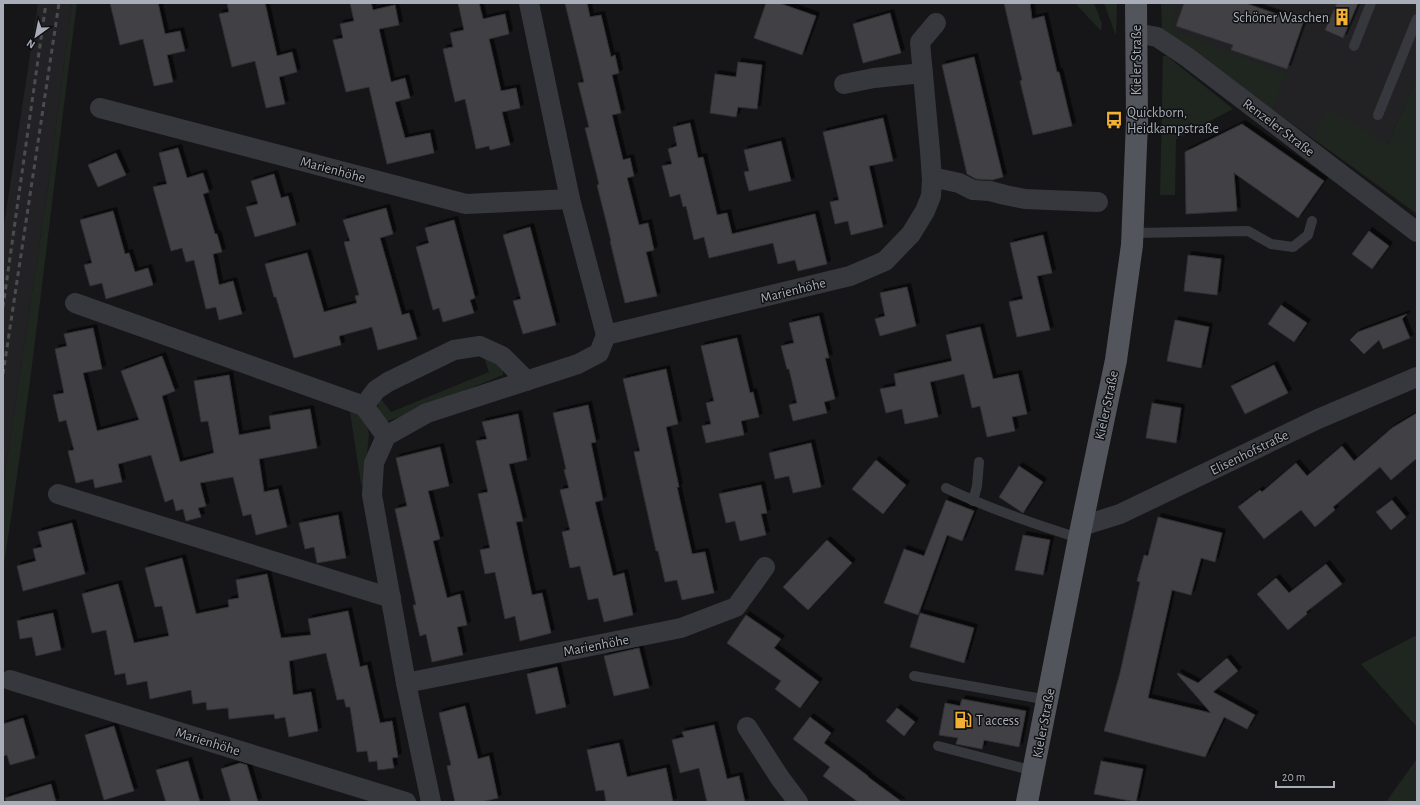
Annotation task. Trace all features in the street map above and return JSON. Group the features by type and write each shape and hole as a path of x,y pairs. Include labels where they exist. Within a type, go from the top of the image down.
{"main road":[{"name":"Kieler Straße","path":"1027,802 1080,532 1116,360 1134,233 1137,122 1136,3"}],"street":[{"path":"431,802 406,683 372,495 374,463 386,436 427,413 578,364 600,353 606,335 570,199 529,3"},
{"name":"Marienhöhe","path":"606,335 850,276 885,261 911,234 925,211 931,196 932,180 920,42 936,23"},
{"name":"Renzeler Straße","path":"1136,33 1157,37 1187,57 1417,232"},
{"path":"844,84 874,78 923,73"},
{"name":"Marienhöhe","path":"100,108 466,204 570,199"},
{"path":"932,180 941,179 960,183 973,190 990,191 1025,199 1098,202"},
{"path":"75,303 364,406 386,436"},
{"path":"364,406 376,390 388,382 454,350 480,346 502,356 527,381"},
{"name":"Elisenhofstraße","path":"1080,532 1318,419 1417,377"},
{"path":"58,494 391,598"},
{"name":"Marienhöhe","path":"406,683 681,628 736,607 765,567"},
{"name":"Marienhöhe","path":"10,680 406,802"},
{"path":"747,727 780,778 798,802"}],"lane":[{"path":"1354,46 1371,3"},
{"path":"1378,115 1417,19"},
{"path":"1134,233 1248,230 1271,244 1293,247 1308,235 1312,221"},
{"path":"973,501 977,486 979,462"},
{"path":"946,488 973,501 1038,526 1080,532"},
{"path":"914,676 1048,700"},
{"path":"938,746 1034,771"}],"shaded area":[{"path":"38,3 72,3 48,187 3,485 3,232"},
{"path":"72,3 77,3 24,428 3,570 3,485 48,187"},
{"path":"1075,3 1094,3 1102,24 1101,31"},
{"path":"1104,3 1117,3 1116,36"},
{"path":"1161,3 1176,3 1172,30 1286,74 1272,110 1162,31"},
{"path":"1163,3 1417,3 1417,76 1388,144 1375,183 1162,31"},
{"path":"1163,56 1167,56 1233,109 1176,139 1175,195 1160,195"},
{"path":"1417,76 1417,214 1313,138 1328,110 1350,121 1388,144"},
{"path":"484,357 501,366 503,375 399,417 388,421 382,420 377,409 381,399 391,412 489,372"},
{"path":"351,409 366,421 369,434 364,485 361,485 350,412"},
{"path":"1417,635 1417,727 1361,664"},
{"path":"1416,760 1417,802 1386,802"}],"building":[{"path":"110,3 158,3 165,34 180,31 185,51 167,55 173,82 154,86 143,39 120,45"},
{"path":"227,3 265,3 277,56 292,52 297,72 279,77 285,104 266,108 255,61 232,67 219,14 229,12"},
{"path":"350,3 371,3 373,10 395,5 399,25 379,29 391,82 405,78 410,98 395,102 405,138 430,133 434,153 387,164 369,87 346,92 333,40 343,38 340,24 354,21"},
{"path":"458,3 479,3 483,19 505,14 509,34 489,39 501,91 516,88 520,108 502,112 510,145 490,150 489,146 476,149 465,99 455,102 443,49 453,47 450,33 464,30"},
{"path":"565,3 587,3 590,17 601,15 611,57 615,55 619,73 612,75 621,113 612,115 623,160 630,158 634,176 627,178 639,225 648,223 654,250 646,252 657,296 625,303 585,128 589,127 578,83 584,82"},
{"path":"766,3 779,3 816,16 802,55 754,38"},
{"path":"1004,3 1030,3 1032,19 1044,16 1057,72 1059,72 1072,126 1033,135"},
{"path":"1184,3 1245,3 1303,23 1287,69 1231,50 1233,45 1176,26"},
{"name":"Schöner Waschen","path":"1337,3 1358,3 1343,38 1325,30"},
{"path":"890,13 901,53 863,63 853,24"},
{"path":"974,57 1003,177 992,180 976,179 967,174 942,65"},
{"path":"738,62 762,65 757,109 738,107 736,117 710,113 715,74 736,77"},
{"path":"883,118 893,161 869,166 883,227 851,235 848,221 835,224 830,202 839,200 823,132"},
{"path":"690,123 698,158 703,157 717,215 727,213 732,234 815,214 827,264 798,271 795,260 778,264 773,243 709,258 704,237 694,240 686,206 683,207 680,194 670,197 662,166 672,164 668,149 677,146 673,127"},
{"path":"1242,124 1324,181 1298,218 1234,173 1237,211 1186,214 1185,152"},
{"path":"781,141 791,181 749,191 744,172 749,171 744,150"},
{"path":"178,148 187,178 203,173 209,192 203,194 222,252 213,254 219,285 233,281 242,314 219,320 216,307 206,309 194,260 186,262 182,248 171,251 153,187 167,184 159,153"},
{"path":"116,153 126,175 98,187 88,165"},
{"path":"274,174 281,198 288,196 296,225 255,237 246,207 258,204 251,181"},
{"path":"386,208 393,234 380,238 402,315 409,313 417,339 378,350 372,327 339,336 341,345 294,358 265,264 307,253 324,312 357,303 355,296 359,295 344,242 350,241 343,220"},
{"path":"113,211 125,254 129,253 135,272 148,268 153,285 106,299 102,283 90,286 84,265 92,263 80,220"},
{"path":"454,220 475,298 470,300 474,313 443,322 439,308 433,310 416,247 429,243 425,228"},
{"path":"530,227 556,325 523,334 513,301 521,299 503,235"},
{"path":"1369,231 1389,246 1372,269 1352,254"},
{"path":"1043,235 1052,273 1037,276 1050,330 1017,337 1009,302 1023,299 1010,243"},
{"path":"1188,255 1221,259 1217,295 1184,291"},
{"path":"907,287 916,326 880,336 875,319 885,316 880,293"},
{"path":"1281,305 1307,323 1294,342 1268,324"},
{"path":"1407,314 1402,319 1410,338 1383,349 1379,340 1364,354 1350,340 1358,332"},
{"path":"819,316 829,358 825,358 835,399 824,402 827,413 793,421 789,405 797,403 789,369 787,369 781,346 794,343 789,323"},
{"path":"1175,320 1209,327 1201,368 1167,361"},
{"path":"980,327 993,379 1018,374 1027,414 1012,417 1015,431 987,437 980,406 972,408 964,374 930,382 938,417 905,424 902,409 886,413 880,389 896,386 894,374 952,361 946,335"},
{"path":"93,328 102,369 83,373 97,431 139,420 121,371 162,356 175,391 162,396 180,462 214,453 208,421 201,422 194,381 229,375 239,435 271,429 269,416 310,409 317,448 259,459 264,492 278,489 287,527 256,535 251,514 243,516 233,477 200,483 206,506 198,508 201,517 186,521 183,509 176,511 173,499 165,502 151,455 118,464 122,482 95,488 93,479 76,483 68,451 74,450 66,420 59,422 53,395 64,393 55,349 67,346 64,334"},
{"path":"737,338 750,393 753,392 759,417 741,421 744,435 706,443 702,426 711,424 706,403 714,401 701,346"},
{"path":"1274,365 1288,393 1245,414 1231,386"},
{"path":"666,369 678,424 666,427 679,487 677,487 692,554 705,552 714,593 682,600 677,580 665,582 658,551 656,551 634,452 640,451 623,379"},
{"path":"1152,403 1181,408 1176,443 1146,438"},
{"path":"588,405 596,442 591,443 603,500 595,502 613,576 624,573 633,615 604,622 598,598 588,600 580,566 570,568 562,532 570,530 560,490 569,488 553,413"},
{"path":"1417,413 1417,458 1391,480 1380,467 1333,507 1335,510 1315,527 1301,510 1264,539 1238,507 1260,490 1262,492 1296,463 1307,476 1342,446 1354,461 1392,428"},
{"path":"518,414 527,460 509,464 523,521 516,522 532,595 542,593 551,633 520,641 515,616 505,619 495,572 485,574 480,550 490,548 478,494 488,492 476,441 487,439 482,422"},
{"path":"811,443 821,487 793,493 789,476 775,479 769,453"},
{"path":"440,447 449,486 428,491 440,539 433,541 447,598 460,594 467,625 457,627 463,655 432,662 426,634 420,636 413,605 416,605 395,509 407,506 396,458"},
{"path":"876,460 906,485 883,514 852,489"},
{"path":"1019,466 1043,482 1023,513 999,497"},
{"path":"761,485 767,513 761,514 766,535 740,541 735,521 726,523 719,494"},
{"path":"946,500 974,511 962,541 947,535 918,615 884,603 904,549 924,556"},
{"path":"1392,500 1406,517 1391,530 1376,512"},
{"path":"338,515 346,558 317,563 314,547 305,549 299,523"},
{"path":"1158,517 1222,533 1215,562 1201,558 1191,595 1172,590 1148,698 1211,713 1177,674 1178,673 1198,683 1227,658 1238,671 1213,692 1255,715 1247,729 1224,717 1205,757 1104,731 1120,673 1140,582 1137,581 1144,555 1148,556"},
{"path":"72,523 85,574 23,591 17,566 36,561 33,549 42,547 38,532"},
{"path":"1023,535 1050,540 1043,575 1015,570"},
{"path":"827,540 852,563 808,610 783,587"},
{"path":"182,558 196,614 229,607 228,600 239,598 236,580 267,574 281,638 311,635 308,619 348,611 360,667 367,665 380,723 392,721 398,757 392,758 394,768 378,770 377,761 369,762 367,751 357,752 350,707 346,707 344,699 337,700 326,653 289,661 293,695 311,692 318,731 289,737 285,717 275,719 274,714 229,719 228,708 207,710 206,702 193,704 191,690 150,699 147,681 127,685 125,673 115,675 106,630 92,633 82,594 118,584 134,643 169,636 162,606 155,607 145,568"},
{"path":"1326,564 1342,584 1306,612 1307,614 1288,630 1257,594 1276,578 1289,593"},
{"path":"53,613 61,650 36,656 32,637 20,639 17,621"},
{"path":"920,613 974,628 964,663 910,647"},
{"path":"746,615 781,639 774,648 819,682 800,708 775,689 781,681 727,643"},
{"path":"639,648 649,688 614,696 604,656"},
{"path":"557,667 566,707 536,714 527,674"},
{"path":"962,699 1026,711 1019,747 984,740 982,749 956,744 958,738 939,735 945,703 960,706"},
{"path":"465,706 478,759 489,756 498,798 481,802 455,802 447,766 451,765 439,713"},
{"path":"897,708 915,722 904,736 886,721"},
{"path":"810,717 831,733 824,743 902,802 858,802 823,776 830,767 793,739"},
{"path":"23,718 35,758 10,765 7,755 3,756 3,724"},
{"path":"714,725 727,779 739,776 745,802 707,802 699,768 680,773 672,740 684,737 682,732"},
{"path":"114,726 134,791 104,800 85,735"},
{"path":"619,743 627,777 666,768 673,802 606,802 604,790 596,791 587,750"},
{"path":"188,761 200,802 166,802 156,770"},
{"path":"1101,761 1143,769 1136,802 1094,794"},
{"path":"240,763 247,765 258,802 231,802 221,769"},
{"path":"51,784 56,802 6,802 5,798"}],"railway":[{"path":"3,307 46,3"},
{"path":"3,374 59,3"}],"place":[{"name":"Schöner Waschen","path":"1342,17"},
{"name":"Quickborn, Heidkampstraße","path":"1114,120"},
{"name":"T access","path":"963,720"}]}
